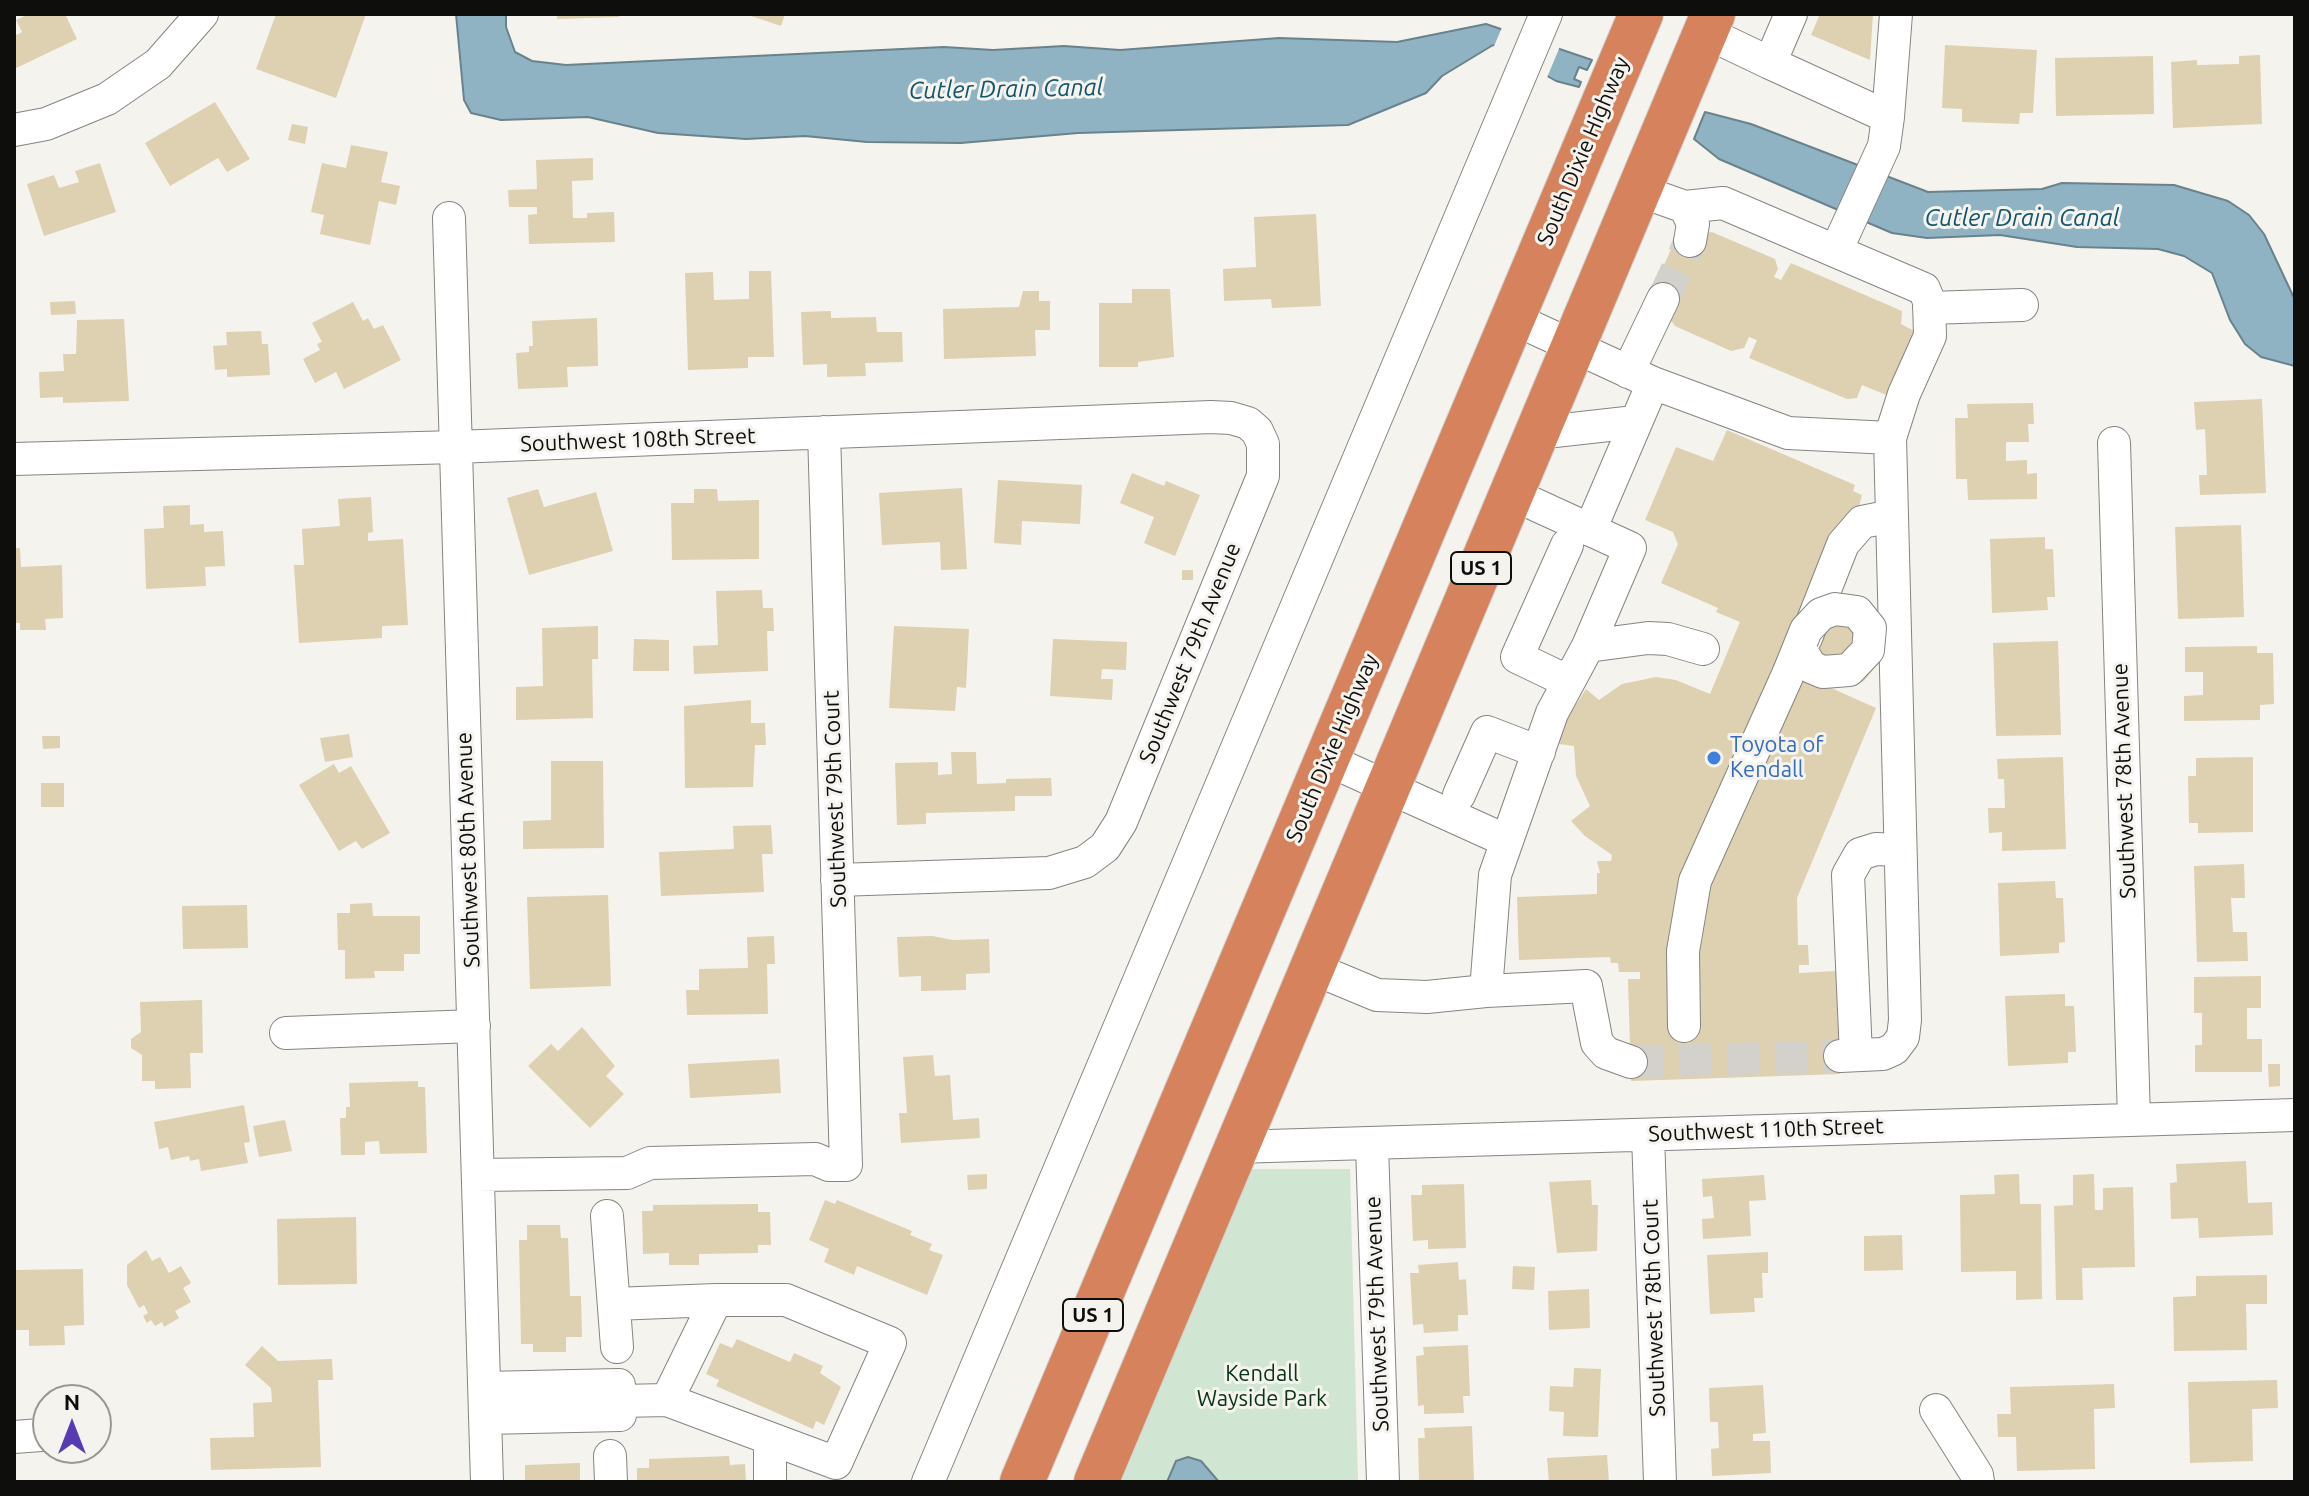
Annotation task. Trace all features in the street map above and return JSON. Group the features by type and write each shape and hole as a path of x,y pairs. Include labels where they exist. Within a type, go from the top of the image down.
{"highway":[{"name":"South Dixie Highway","path":"1022,1482 1641,14"},
{"name":"US 1","path":"1096,1482 1709,23"},
{"path":"1164,1147 1236,1147"}],"street":[{"path":"14,130 46,124 107,99 158,64 202,14"},
{"path":"1770,63 1791,14"},
{"path":"1839,244 1876,157 1884,146 1896,14"},
{"path":"928,1482 1546,15"},
{"path":"1709,23 1770,63 1888,117"},
{"path":"1640,191 1685,207 1723,203 1839,244 1924,289 1929,308 1930,336 1904,394 1890,438 1884,517 1900,850 1903,1037 1894,1049 1883,1054 1848,1056 1848,875 1860,854 1876,849 1900,850"},
{"path":"1685,207 1693,224 1690,241"},
{"name":"Southwest 80th Avenue","path":"449,218 487,1482"},
{"path":"1567,681 1517,657 1635,422 1641,377 1663,299"},
{"path":"1929,308 2022,305"},
{"path":"1512,318 1641,377 1788,433 1890,438"},
{"name":"Southwest 108th Street","path":"14,459 456,447 1211,417 1248,423 1257,431"},
{"path":"1537,433 1635,422"},
{"name":"Southwest 79th Avenue","path":"837,880 1036,874 1085,862 1105,847 1121,822 1263,476 1263,444 1257,431"},
{"name":"Southwest 79th Court","path":"478,1175 627,1173 650,1163 815,1159 838,1165 837,880 824,432"},
{"name":"Southwest 78th Avenue","path":"2114,443 2134,1119"},
{"path":"1486,991 1492,896 1507,841 1567,681 1588,646 1630,548 1578,537 1512,494"},
{"path":"1684,1026 1683,951 1695,881 1797,665 1843,544 1862,522 1884,517"},
{"path":"1588,646 1648,638 1668,639 1703,649"},
{"path":"1459,795 1487,732 1539,752"},
{"path":"1328,760 1507,841"},
{"path":"1312,968 1377,995 1427,997 1586,986 1597,1043 1606,1053 1631,1062"},
{"path":"286,1033 474,1026"},
{"name":"Southwest 110th Street","path":"1236,1147 2295,1115"},
{"name":"Southwest 78th Court","path":"1648,1135 1660,1482"},
{"name":"Southwest 79th Avenue","path":"1372,1145 1383,1482"},
{"path":"607,1216 617,1347"},
{"path":"667,1400 716,1300"},
{"path":"485,1403 667,1400 836,1463 890,1343 786,1300 614,1304"},
{"path":"1936,1410 1977,1475 1978,1482"},
{"path":"770,1439 770,1482"}],"green space":[{"name":"Kendall Wayside Park","path":"1251,1169 1350,1169 1358,1482 1121,1482"}],"water":[{"name":"Cutler Drain Canal","path":"456,14 506,14 506,27 515,52 532,61 566,65 944,47 993,50 1064,46 1120,50 1279,38 1397,42 1486,24 1592,60 1587,70 1579,67 1574,79 1581,82 1579,87 1556,81 1493,45 1442,76 1426,93 1348,125 1078,133 961,143 867,142 805,136 746,139 658,133 588,117 501,120 471,113 464,100"},
{"name":"Cutler Drain Canal","path":"1705,112 1751,124 1928,192 2042,189 2062,183 2174,185 2228,201 2249,215 2264,234 2295,300 2295,366 2261,357 2245,344 2230,320 2212,273 2184,256 2158,249 2077,247 2000,235 1927,238 1892,233 1719,159 1694,139"},
{"path":"1188,1457 1201,1461 1219,1482 1167,1482 1176,1461"}],"pier":[{"path":"1503,25 1561,44 1546,80 1492,51"}],"building":[{"path":"29,14 65,14 77,39 14,69 14,36 22,32 16,20"},
{"path":"276,14 366,14 336,98 256,69"},
{"path":"557,14 619,14 619,17 557,19"},
{"path":"745,14 785,14 781,26"},
{"path":"1820,14 1873,14 1870,60 1811,35"},
{"path":"1945,45 2037,50 2033,113 2020,113 2019,124 1962,122 1962,109 1942,108"},
{"path":"2260,55 2262,124 2173,128 2171,62 2197,60 2197,65 2239,64 2239,56"},
{"path":"2153,56 2154,114 2056,116 2055,58"},
{"path":"215,102 250,159 227,172 218,158 170,186 145,143"},
{"path":"292,124 308,127 305,144 288,140"},
{"path":"351,145 388,152 381,182 400,186 396,205 379,201 370,245 320,234 324,215 311,212 322,163 346,168"},
{"path":"593,158 593,180 572,181 573,218 587,218 587,213 614,212 615,242 529,244 528,215 537,214 537,207 509,207 508,190 537,189 536,160"},
{"path":"100,163 116,212 44,236 27,184 54,175 59,188 79,182 75,171"},
{"path":"1316,214 1321,306 1272,308 1271,299 1224,301 1223,269 1256,267 1254,217"},
{"path":"1712,232 1775,259 1778,269 1774,277 1781,280 1791,263 1902,311 1901,324 1920,334 1891,397 1862,385 1857,398 1847,399 1749,358 1757,340 1749,337 1744,348 1731,351 1675,326 1651,294 1677,236"},
{"path":"749,271 771,271 774,357 748,357 748,368 688,370 685,273 713,272 714,300 749,299"},
{"path":"1132,289 1170,289 1174,357 1138,362 1138,367 1099,367 1099,303 1132,303"},
{"path":"1023,291 1039,291 1039,301 1050,301 1050,330 1035,330 1036,356 944,359 943,309 1019,307"},
{"path":"75,301 76,314 51,315 50,302"},
{"path":"353,302 363,321 368,318 374,329 383,325 401,360 344,389 336,372 315,383 303,359 320,350 317,344 322,342 312,323"},
{"path":"831,311 831,318 876,317 877,332 902,332 903,362 865,363 866,376 827,377 827,364 803,365 801,312"},
{"path":"597,318 598,366 567,367 568,387 518,389 516,353 529,352 529,346 533,346 532,321"},
{"path":"124,319 129,401 63,403 63,397 40,398 39,372 64,371 63,354 76,354 77,320"},
{"path":"261,331 262,344 268,344 270,375 227,377 227,369 215,370 213,346 227,345 226,332"},
{"path":"2262,399 2266,493 2200,495 2199,475 2207,475 2205,429 2196,430 2194,402"},
{"path":"2033,403 2034,424 2028,424 2029,442 2006,442 2006,461 2027,460 2027,474 2037,473 2037,499 1968,500 1967,479 1956,479 1955,418 1968,418 1967,404"},
{"name":"Toyota of Kendall","path":"1727,430 1855,485 1853,491 1862,495 1837,595 1881,660 1864,681 1848,687 1829,687 1876,708 1797,898 1798,945 1808,945 1809,965 1799,965 1799,973 1836,971 1840,1074 1631,1081 1628,979 1640,979 1640,972 1619,972 1618,963 1611,963 1610,957 1519,960 1517,897 1597,894 1597,873 1600,873 1597,861 1611,861 1612,855 1585,836 1571,821 1590,806 1576,776 1574,746 1559,744 1565,722 1586,689 1599,700 1622,684 1656,677 1676,680 1710,694 1740,622 1716,612 1718,608 1661,583 1678,544 1673,532 1645,520 1676,447 1713,461"},
{"path":"1132,473 1164,486 1166,481 1200,495 1175,556 1144,543 1154,517 1120,503"},
{"path":"998,480 1082,485 1080,524 1022,521 1021,545 994,543"},
{"path":"962,488 967,569 941,570 940,542 882,545 879,493"},
{"path":"538,489 544,507 596,492 613,551 529,575 507,498"},
{"path":"694,489 717,489 718,501 759,500 759,559 672,560 671,503 694,503"},
{"path":"371,497 373,532 368,533 368,541 403,539 408,625 382,626 382,638 299,643 294,565 304,565 302,529 340,526 338,499"},
{"path":"190,505 190,525 204,524 204,532 223,531 225,566 205,567 206,586 146,589 144,529 164,528 163,506"},
{"path":"2241,525 2244,617 2178,619 2175,527"},
{"path":"2045,537 2045,549 2053,549 2055,597 2047,597 2048,610 1992,613 1990,539"},
{"path":"14,548 20,548 21,567 62,565 63,618 45,619 46,630 20,630 20,623 14,623"},
{"path":"1182,570 1193,570 1193,580 1182,580"},
{"path":"762,590 763,608 773,608 774,631 767,631 768,671 694,674 693,646 718,645 716,591"},
{"path":"598,626 598,659 592,659 593,718 516,720 516,687 543,686 542,628"},
{"path":"894,626 969,629 966,688 957,687 955,711 889,708"},
{"path":"634,639 669,640 669,671 633,671"},
{"path":"1053,639 1127,642 1126,670 1102,669 1101,679 1113,679 1112,700 1050,696"},
{"path":"2058,641 2061,735 1996,736 1993,643"},
{"path":"2257,646 2257,653 2273,653 2274,704 2260,705 2260,720 2184,721 2184,696 2203,695 2203,672 2185,672 2185,647"},
{"path":"751,700 751,723 765,723 766,745 755,745 753,787 685,788 684,706"},
{"path":"349,734 353,757 325,762 320,738"},
{"path":"42,736 60,736 60,748 43,749"},
{"path":"951,752 976,752 977,784 1006,783 1006,779 1051,778 1052,796 1015,796 1015,811 926,813 926,824 897,825 895,763 938,762 938,775 952,774"},
{"path":"2063,757 2066,849 2002,851 2002,832 1989,833 1988,808 2005,808 2004,779 1998,779 1997,759"},
{"path":"2253,757 2253,832 2198,833 2198,823 2189,823 2188,776 2196,776 2196,758"},
{"path":"551,761 603,761 604,848 523,849 523,821 551,820"},
{"path":"334,764 339,773 351,766 390,833 362,849 356,841 339,851 299,785"},
{"path":"41,783 64,783 64,807 41,807"},
{"path":"771,825 773,854 762,854 764,892 661,896 659,852 734,849 733,826"},
{"path":"2244,864 2245,898 2231,898 2233,932 2247,932 2248,961 2197,962 2194,866"},
{"path":"2055,881 2056,898 2063,898 2065,942 2059,943 2059,953 2000,956 1998,883"},
{"path":"608,895 611,986 530,989 527,897"},
{"path":"372,903 373,916 420,916 420,954 404,954 404,971 374,971 375,978 345,979 345,950 338,950 337,913 350,913 350,904"},
{"path":"247,905 248,948 183,949 182,906"},
{"path":"774,936 775,964 767,964 768,1014 687,1015 686,990 699,990 699,969 748,968 747,937"},
{"path":"932,936 953,940 989,939 990,973 966,974 966,990 921,991 921,976 899,977 897,937"},
{"path":"2261,976 2261,1008 2247,1008 2247,1039 2262,1039 2262,1072 2195,1072 2195,1045 2202,1045 2202,1013 2194,1013 2194,977"},
{"path":"2065,994 2065,1006 2074,1006 2076,1052 2068,1052 2068,1063 2008,1066 2005,996"},
{"path":"202,1000 203,1053 190,1053 191,1088 155,1089 155,1081 142,1081 142,1055 131,1048 131,1039 141,1032 140,1002"},
{"path":"582,1027 615,1066 606,1076 624,1094 590,1128 528,1066 551,1044 558,1051"},
{"path":"933,1055 935,1076 950,1075 953,1120 979,1118 980,1138 901,1143 899,1113 907,1113 903,1057"},
{"path":"779,1059 781,1093 690,1098 688,1064"},
{"path":"2268,1064 2280,1064 2280,1086 2269,1087"},
{"path":"418,1081 418,1087 425,1087 427,1153 380,1154 379,1141 365,1142 365,1155 341,1155 340,1118 346,1118 346,1107 350,1107 349,1083"},
{"path":"244,1105 250,1142 244,1143 248,1163 201,1171 199,1159 190,1161 189,1156 171,1160 168,1147 159,1149 154,1122"},
{"path":"285,1120 292,1151 259,1157 253,1126"},
{"path":"2246,1161 2248,1203 2272,1202 2273,1235 2199,1238 2198,1218 2171,1219 2170,1183 2177,1182 2176,1164"},
{"path":"987,1174 987,1189 968,1190 967,1175"},
{"path":"2019,1174 2020,1204 2041,1204 2042,1299 2016,1300 2016,1271 1961,1272 1960,1195 1995,1194 1994,1175"},
{"path":"2094,1174 2095,1210 2103,1210 2103,1188 2133,1187 2135,1267 2082,1268 2083,1300 2056,1300 2054,1206 2073,1205 2073,1175"},
{"path":"1764,1175 1766,1200 1749,1201 1751,1236 1703,1239 1702,1219 1714,1218 1712,1196 1703,1197 1702,1179"},
{"path":"1591,1180 1592,1205 1598,1205 1597,1251 1557,1253 1549,1182"},
{"path":"1464,1184 1466,1248 1428,1249 1428,1240 1413,1241 1411,1195 1422,1195 1422,1185"},
{"path":"825,1200 835,1204 837,1200 912,1231 910,1235 932,1244 929,1250 943,1255 927,1295 857,1266 854,1275 824,1262 829,1249 809,1240"},
{"path":"758,1204 758,1212 770,1212 771,1245 758,1245 758,1253 699,1254 699,1265 669,1265 669,1253 643,1254 642,1211 653,1211 653,1205"},
{"path":"356,1217 357,1284 278,1285 277,1219"},
{"path":"527,1225 560,1225 561,1238 568,1238 570,1296 581,1296 582,1337 566,1337 566,1352 533,1352 533,1344 521,1344 519,1240 527,1240"},
{"path":"1902,1235 1903,1270 1864,1271 1864,1236"},
{"path":"146,1250 152,1261 160,1257 169,1273 181,1266 191,1283 183,1288 191,1302 175,1311 179,1318 164,1327 162,1322 155,1326 151,1320 147,1323 143,1316 148,1313 144,1305 139,1308 127,1285 127,1265"},
{"path":"1768,1252 1768,1273 1762,1273 1763,1298 1754,1298 1755,1312 1710,1314 1707,1255"},
{"path":"1458,1262 1459,1280 1466,1279 1468,1315 1458,1315 1458,1331 1424,1333 1423,1324 1413,1325 1410,1273 1419,1273 1418,1265"},
{"path":"1513,1266 1535,1267 1534,1290 1512,1289"},
{"path":"83,1269 84,1325 64,1326 65,1345 29,1346 29,1330 14,1330 14,1270"},
{"path":"2267,1275 2267,1304 2246,1304 2247,1350 2174,1351 2173,1297 2196,1296 2196,1276"},
{"path":"1589,1289 1590,1328 1549,1330 1548,1291"},
{"path":"737,1339 790,1362 794,1353 823,1366 820,1373 841,1387 824,1425 816,1421 813,1429 716,1386 719,1380 706,1374 720,1343 732,1348"},
{"path":"1468,1345 1470,1396 1463,1396 1464,1413 1424,1414 1424,1405 1418,1406 1416,1356 1424,1355 1423,1347"},
{"path":"262,1346 278,1361 332,1359 333,1380 318,1380 321,1467 211,1470 210,1438 254,1437 253,1403 272,1402 271,1388 245,1365"},
{"path":"1574,1368 1601,1369 1598,1437 1563,1436 1564,1412 1549,1411 1550,1386 1573,1387"},
{"path":"2277,1380 2278,1408 2252,1409 2253,1461 2190,1463 2188,1382"},
{"path":"2114,1384 2115,1408 2094,1409 2095,1469 2017,1471 2016,1437 1998,1437 1997,1414 2011,1414 2010,1387"},
{"path":"1763,1385 1766,1433 1753,1434 1753,1441 1770,1441 1771,1473 1712,1476 1711,1449 1719,1448 1718,1422 1710,1422 1709,1388"},
{"path":"1472,1426 1474,1482 1419,1482 1418,1438 1425,1438 1424,1428"},
{"path":"1607,1455 1609,1482 1549,1482 1547,1458"},
{"path":"729,1456 730,1465 745,1464 746,1482 637,1482 637,1468 649,1468 649,1459"},
{"path":"580,1463 580,1482 525,1482 525,1465"}],"tunnel":[{"path":"1663,299 1690,241"},
{"path":"1631,1062 1840,1056"}],"place":[{"name":"Toyota of Kendall","path":"1714,758"}]}
